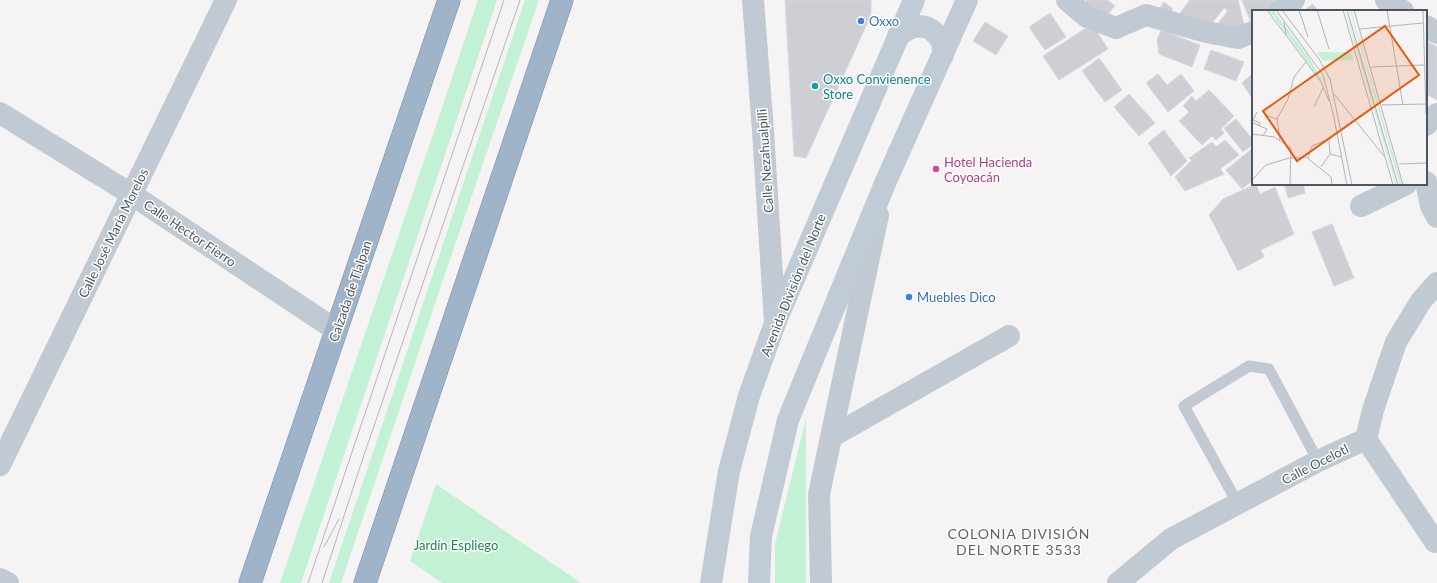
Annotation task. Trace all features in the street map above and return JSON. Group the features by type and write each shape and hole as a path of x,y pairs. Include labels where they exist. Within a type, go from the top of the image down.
{"highway":[{"name":"Calzada de Tlalpan","path":"250,583 449,0"},
{"path":"365,583 562,0"}],"main road":[{"name":"Avenida División del Norte","path":"711,583 729,471 750,396 775,323 914,0"},
{"path":"759,583 761,536 788,420 886,181 967,0"},
{"path":"898,36 905,30 915,26 925,26 932,30 942,43 943,55"}],"street":[{"name":"Calle José María Morelos","path":"0,465 226,0"},
{"name":"Calle Nezahualpilli","path":"753,0 775,323"},
{"path":"1066,0 1086,17 1116,28 1146,14 1206,32 1238,38 1252,32"},
{"path":"1281,10 1294,0"},
{"path":"1386,0 1401,10"},
{"path":"1427,27 1437,33"},
{"name":"Calle Hector Fierro","path":"0,113 131,194 336,330"},
{"path":"1427,124 1437,114"},
{"path":"821,583 819,494 886,181"},
{"path":"1361,206 1404,185"},
{"path":"1427,185 1431,206 1437,217"},
{"path":"1435,542 1366,439 1373,410 1396,342 1421,301 1437,283"},
{"path":"831,437 1008,336"},
{"name":"Calle Ocelotl","path":"1118,583 1171,539 1318,461 1366,439"},
{"path":"0,579 8,583"}],"lane":[{"path":"1238,504 1184,406 1249,366 1269,369 1318,461"}],"green space":[{"path":"478,0 497,0 301,583 280,583 441,111"},
{"path":"525,0 539,0 341,583 329,583"},
{"path":"806,418 806,583 775,583 775,544"},
{"name":"Jardín Espliego","path":"436,484 581,583 442,583 410,561"}],"building":[{"name":"Oxxo Convienence Store","path":"785,0 871,0 871,15 806,158 794,156"},
{"path":"1087,0 1107,0 1115,6 1102,21 1080,9"},
{"path":"1190,0 1238,0 1245,28 1212,31 1228,11 1224,8 1208,28 1176,18"},
{"path":"1242,0 1277,0 1278,2 1269,10 1252,10 1252,25"},
{"path":"1164,2 1173,9 1165,18 1157,11"},
{"path":"1313,4 1317,10 1304,10"},
{"path":"1050,13 1066,37 1045,50 1029,27"},
{"path":"985,22 1008,36 996,55 973,41"},
{"path":"1092,24 1108,49 1059,80 1043,56"},
{"path":"1161,30 1200,45 1192,67 1159,54 1157,40"},
{"path":"1427,42 1437,47 1437,100 1427,95"},
{"path":"1211,50 1244,62 1236,81 1204,69"},
{"path":"1099,58 1122,90 1105,102 1082,71"},
{"path":"1158,74 1167,85 1181,74 1194,91 1168,112 1146,83"},
{"path":"1252,74 1252,98 1242,83"},
{"path":"1209,90 1234,116 1221,129 1224,133 1216,140 1212,136 1202,145 1179,121 1189,112 1183,106 1192,96 1196,101"},
{"path":"1129,94 1155,123 1139,136 1114,107"},
{"path":"1236,119 1252,139 1252,145 1243,152 1224,128"},
{"path":"1164,130 1187,161 1171,176 1148,143"},
{"path":"1225,140 1239,155 1220,169 1224,174 1185,191 1175,177 1192,160 1189,158 1212,142 1216,147"},
{"path":"1252,149 1252,181 1242,189 1226,170"},
{"path":"1254,185 1256,185 1260,194 1275,187 1294,234 1261,250 1264,257 1238,271 1209,215 1223,199"},
{"path":"1284,185 1304,186 1305,193 1288,198"},
{"path":"1332,224 1354,278 1334,286 1312,232"}],"tram line":[{"path":"308,583 504,0"},
{"path":"322,583 363,458 520,0"},
{"path":"324,547 339,519"}],"place":[{"name":"Oxxo","path":"861,21"},
{"name":"Oxxo Convienence Store","path":"815,86"},
{"name":"Hotel Hacienda Coyoacán","path":"936,169"},
{"name":"Muebles Dico","path":"909,297"}],"district":[{"name":"COLONIA DIVISIÓN DEL NORTE 3533","path":"1019,542"}]}
